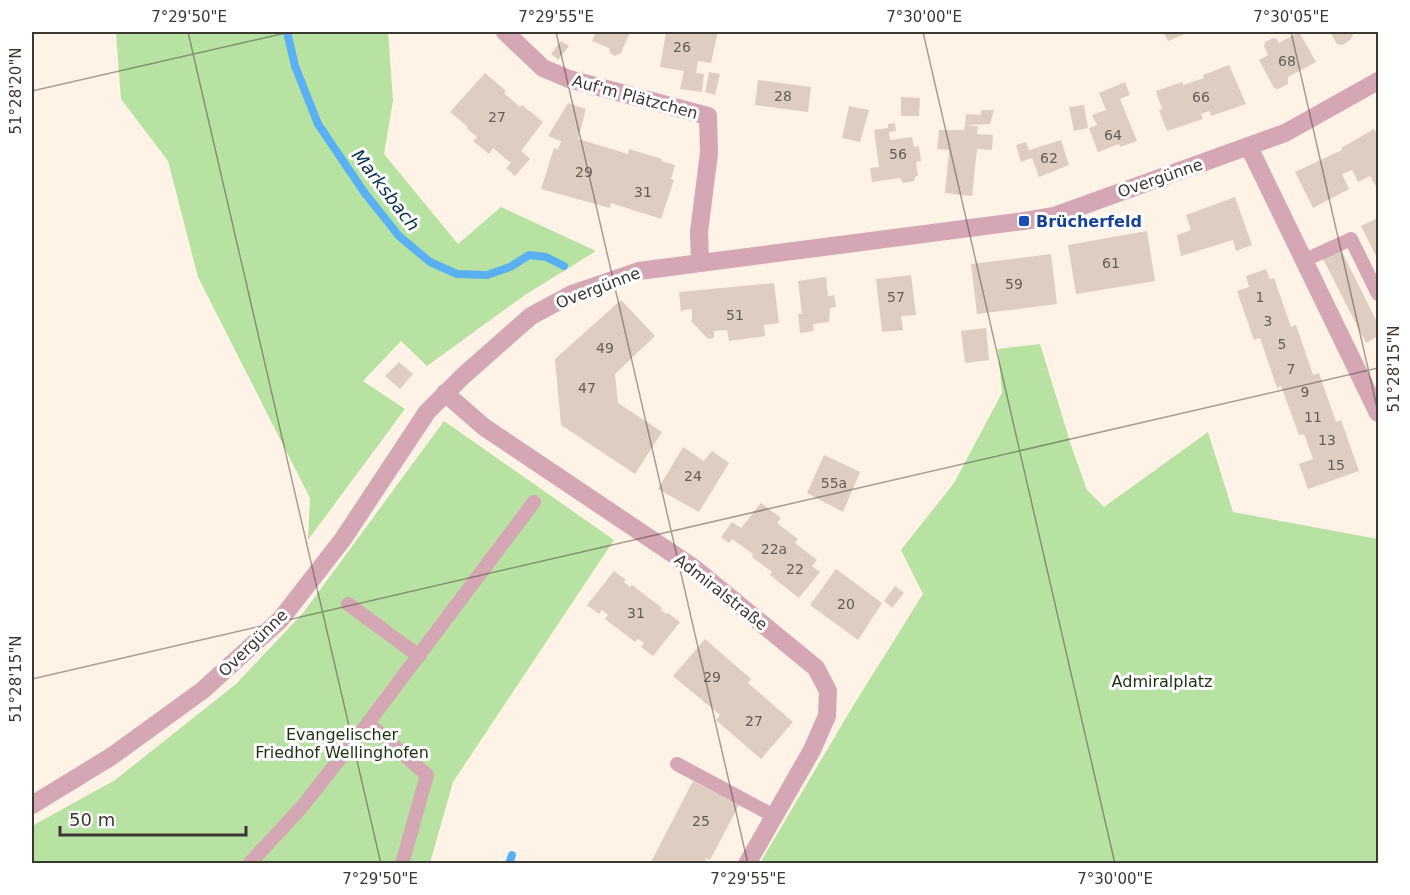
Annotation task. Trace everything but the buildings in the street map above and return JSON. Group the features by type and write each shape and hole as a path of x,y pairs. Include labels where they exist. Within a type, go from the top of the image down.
{"street":[{"name":"Auf'm Plätzchen","path":"505,32 543,69 569,79 708,116 708,153 699,232 700,262"},
{"name":"Overgünne","path":"32,805 112,756 203,690 280,621 344,539 427,412 531,316 572,294 639,271 1054,216 1285,133 1378,81"},
{"path":"1249,147 1378,413"},
{"name":"Admiralstraße","path":"445,393 484,427 694,568 816,668 828,691 827,716 812,750 747,864"}],"lane":[{"path":"1305,260 1351,239 1378,294"},
{"path":"249,864 301,808 369,723 534,502"},
{"path":"348,604 419,656"},
{"path":"369,723 427,775 402,864"},
{"path":"677,764 774,816"}],"green space":[{"path":"116,32 388,32 393,101 384,154 458,244 501,207 596,251 525,295 427,366 401,341 363,381 405,409 308,540 310,498 198,277 168,161 121,99"},
{"name":"Admiralplatz","path":"1040,344 1087,490 1104,507 1208,432 1233,512 1378,539 1378,863 760,863 853,706 923,594 901,550 954,483 1002,393 998,349"},
{"name":"Evangelischer Friedhof Wellinghofen","path":"444,421 614,540 453,782 430,863 32,863 32,826 115,780 236,684 303,613"}],"waterway":[{"name":"Marksbach","path":"287,32 295,66 318,124 364,192 399,236 430,262 457,274 487,275 510,267 529,255 546,257 564,266"},
{"path":"509,864 512,855"}],"place":[{"name":"Brücherfeld","path":"1024,221"}]}
